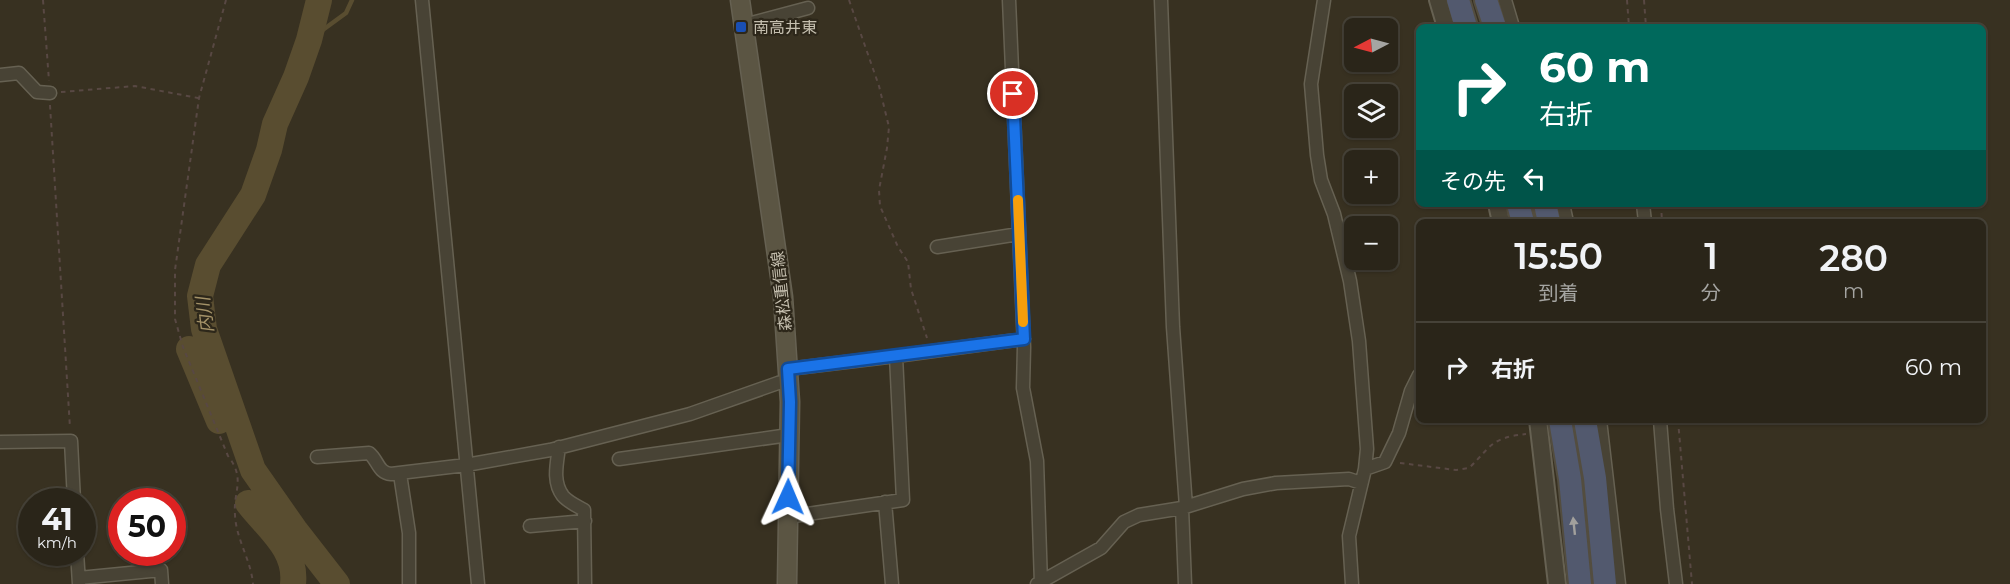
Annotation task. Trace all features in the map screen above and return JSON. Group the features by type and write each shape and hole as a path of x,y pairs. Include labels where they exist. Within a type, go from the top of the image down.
{"highway":[{"path":"1458,0 1465,24"},
{"path":"1486,0 1494,24"},
{"path":"1561,423 1570,479 1580,584"},
{"path":"1586,423 1595,478 1605,584"}],"main road":[{"name":"森松重信線","path":"740,0 783,297 789,435 787,584"}],"street":[{"path":"422,0 478,584"},
{"path":"1009,0 1024,339 1023,388 1036,461 1039,583 1101,548 1124,522 1139,515 1184,507 1243,489 1276,483 1349,479 1361,483"},
{"path":"1161,0 1173,327 1184,507 1185,584"},
{"path":"1324,0 1311,84 1321,180 1334,214 1350,281 1359,340 1367,449 1365,469 1349,536 1352,584"},
{"path":"1438,0 1445,24"},
{"path":"1504,0 1512,24"},
{"path":"744,25 808,8"},
{"path":"0,75 19,74 37,92 50,93"},
{"path":"937,247 1019,234"},
{"path":"317,457 369,453 376,458 380,469 385,473 400,474 466,465 559,447 690,414 778,383 788,375 896,356 1024,339"},
{"path":"787,517 903,500 896,356"},
{"path":"1365,469 1385,462 1399,434 1416,381"},
{"path":"1600,423 1619,584"},
{"path":"1660,423 1676,584"},
{"path":"1539,426 1557,584"},
{"path":"619,459 789,435"},
{"path":"0,442 71,441 73,488"},
{"path":"559,447 556,484 564,497 584,510 585,584"},
{"path":"400,474 409,533 409,584"},
{"path":"885,502 892,584"},
{"path":"530,526 585,521"},
{"path":"78,566 79,581 161,570 162,584"}],"path":[{"path":"43,0 71,441"},
{"path":"226,0 199,98 175,270 175,319 183,347 228,456 235,465 239,487 234,503 234,516 237,532 252,569 253,584"},
{"path":"849,0 879,86 889,127 879,190 880,206 898,247 908,262 911,289 931,351"},
{"path":"1628,0 1629,24"},
{"path":"1644,0 1646,24"},
{"path":"50,93 135,86 199,98"},
{"path":"1678,423 1692,584"},
{"path":"1385,462 1456,470 1469,468 1486,448 1496,441 1539,426"}],"waterway":[{"name":"内川","path":"319,0 309,40 296,77 275,124 269,150 253,195 208,265 200,296 204,329 253,470 337,584"},
{"path":"309,40 346,13 352,0"},
{"path":"189,349 219,421"},
{"path":"248,503 286,550 293,572 293,584"}],"slow traffic":[{"path":"1018,200 1023,322"}],"place":[{"name":"南高井東","path":"741,27"}],"route":[{"path":"788,497 790,402 788,369 1024,339 1013,94"}]}
